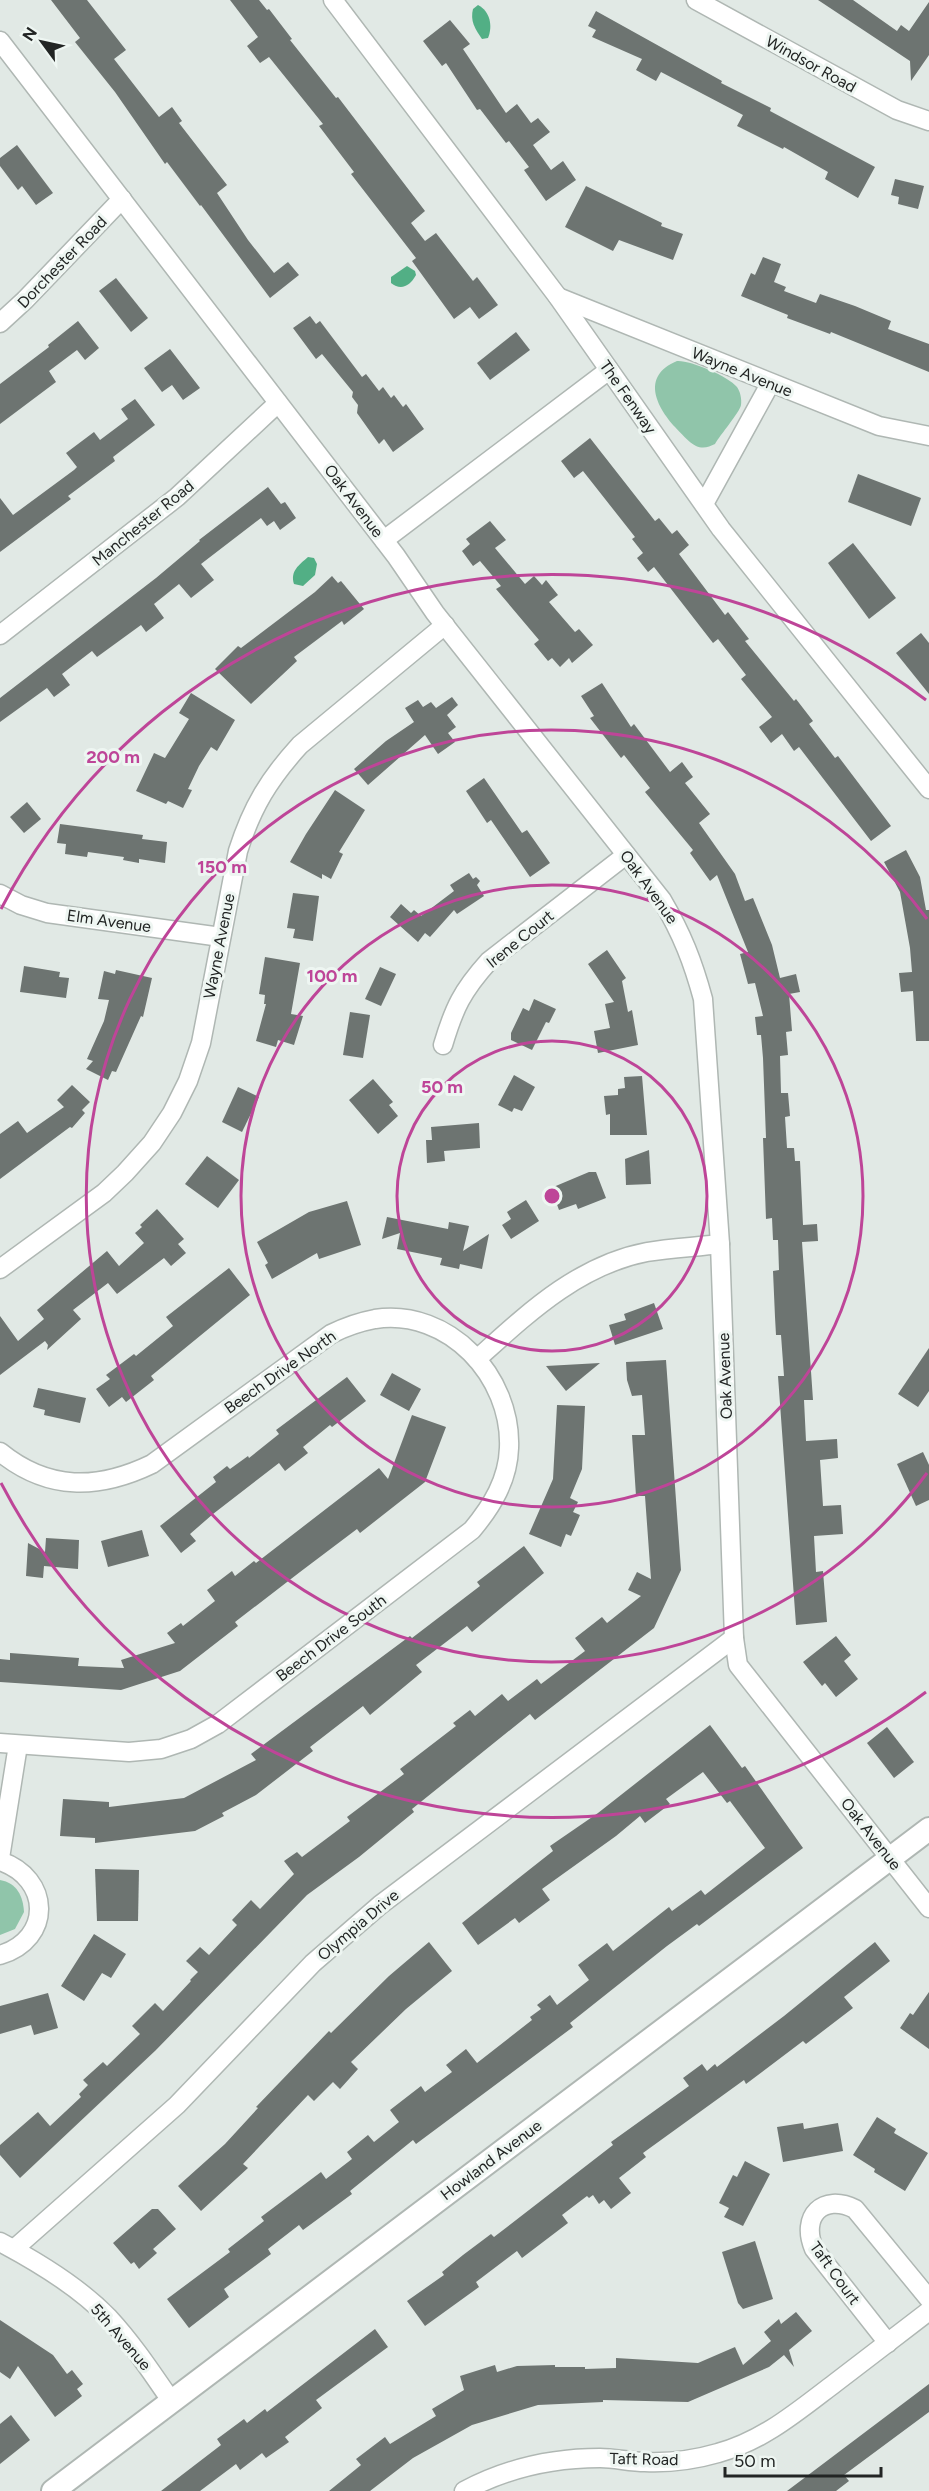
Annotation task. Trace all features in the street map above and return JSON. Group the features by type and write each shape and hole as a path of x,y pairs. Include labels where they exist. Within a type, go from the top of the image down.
{"street":[{"name":"The Fenway","path":"333,0 558,297 704,504 929,789"},
{"name":"Windsor Road","path":"696,0 897,110 929,121"},
{"name":"Oak Avenue","path":"0,41 384,540 445,625 662,900 681,933 694,965 703,999 720,1244 734,1638 738,1665 929,1908"},
{"name":"Dorchester Road","path":"0,323 122,200"},
{"name":"Wayne Avenue","path":"558,297 879,426 929,436"},
{"path":"384,540 609,370"},
{"path":"704,504 770,384"},
{"name":"Manchester Road","path":"0,635 177,497 278,402"},
{"name":"Wayne Avenue","path":"0,1269 104,1193 152,1143 165,1123 188,1081 201,1043 238,851 248,821 261,794 279,768 300,745 445,625"},
{"name":"Irene Court","path":"443,1046 454,1009 470,982 489,961 626,855"},
{"name":"Elm Avenue","path":"0,894 21,905 47,913 221,937"},
{"path":"477,1359 535,1306 567,1284 597,1269 645,1253 720,1244"},
{"name":"Beech Drive North","path":"0,1452 12,1462 34,1474 58,1481 83,1484 131,1474 152,1464 331,1334 354,1324 377,1319 405,1319 431,1326 452,1337 477,1359"},
{"name":"Beech Drive South","path":"9,1744 129,1752 161,1749 191,1739 218,1724 472,1530 487,1512 498,1492 506,1472 509,1449 508,1421 501,1397 490,1376 477,1359"},
{"name":"Olympia Drive","path":"7,2246 177,2105 313,1963 380,1905 734,1638"},
{"path":"0,1955 24,1943 39,1917 39,1902 34,1887 26,1875 0,1859 9,1744"},
{"name":"Howland Avenue","path":"53,2491 929,1829"},
{"name":"Taft Court","path":"888,2343 814,2249 809,2237 809,2225 813,2216 822,2207 832,2203 844,2203 855,2209 929,2299"},
{"name":"5th Avenue","path":"7,2246 84,2295 134,2348 172,2402"},
{"name":"Taft Road","path":"464,2491 495,2476 531,2464 553,2460 602,2458 654,2462 682,2461 718,2453 753,2440 782,2424 929,2311"}],"shaded area":[{"path":"478,5 488,15 490,29 488,38 482,39 474,25 473,9"},
{"path":"407,266 415,271 416,275 411,282 402,287 391,283 391,277"},
{"path":"677,361 691,363 717,374 732,383 739,391 740,408 715,444 706,447 696,446 675,427 662,410 655,392 656,383 666,367"},
{"path":"308,557 314,558 317,564 315,575 303,586 294,584 294,572"},
{"path":"0,1880 11,1884 18,1891 24,1912 15,1929 0,1935"}],"building":[{"path":"51,0 87,0 126,50 114,59 159,117 172,107 182,121 179,123 227,185 217,193 248,240 274,273 288,262 299,275 270,298 201,205 167,162 165,164 115,92 75,42 80,38"},
{"path":"230,0 259,0 267,10 269,9 292,39 290,40 336,98 338,97 425,211 411,223 425,241 436,233 473,281 477,277 498,305 479,319 470,307 454,319 412,261 416,258 351,174 354,172 319,126 323,124 269,57 260,63 247,46 258,37"},
{"path":"818,0 853,0 897,31 901,25 909,31 929,2 929,55 911,81 910,61"},
{"path":"596,11 722,81 721,83 771,108 770,111 875,167 858,198 825,179 828,172 784,147 783,149 737,126 743,115 661,72 656,81 636,70 642,59 592,37 596,30 588,26"},
{"path":"450,20 470,44 463,49 506,113 517,104 531,123 538,118 550,132 533,145 551,170 563,161 576,180 546,201 524,170 529,167 509,141 506,143 480,109 477,110 446,63 442,66 423,41"},
{"path":"17,145 53,193 36,205 22,186 18,190 0,166 0,158"},
{"path":"895,179 924,186 918,209 898,204 899,197 891,195"},
{"path":"586,186 662,223 661,226 683,234 673,260 619,240 613,251 565,227"},
{"path":"763,257 781,264 774,282 786,287 784,291 816,303 820,294 855,306 891,321 888,329 929,344 929,372 831,332 830,334 787,318 788,315 741,296 751,273 755,275"},
{"path":"116,278 148,318 131,332 99,291"},
{"path":"310,316 316,324 320,321 362,377 366,374 379,391 383,387 391,398 394,395 403,407 406,404 424,429 393,452 384,439 379,444 357,413 358,405 352,397 353,392 322,354 316,359 293,328"},
{"path":"78,321 99,348 85,360 77,350 49,371 56,382 0,424 0,384 49,347 48,345"},
{"path":"516,332 530,350 490,380 477,363"},
{"path":"170,349 200,388 183,400 172,385 162,392 144,368"},
{"path":"135,399 155,425 113,457 115,461 68,496 71,499 0,552 0,498 13,515 77,467 66,453 94,432 100,440 128,419 121,409"},
{"path":"590,438 655,521 659,518 672,534 677,530 689,545 679,554 725,615 728,612 749,639 745,641 794,701 796,699 813,721 809,724 835,758 838,756 891,826 871,841 799,747 794,751 782,734 771,743 759,727 772,717 741,679 746,675 718,639 713,643 654,567 648,572 637,558 643,553 632,539 635,537 583,471 574,478 561,461"},
{"path":"858,474 921,498 911,526 848,502"},
{"path":"268,487 281,504 285,502 296,518 280,530 274,521 267,526 261,518 201,564 214,580 191,598 179,584 154,604 164,618 146,632 141,625 97,657 92,651 62,674 70,685 54,697 47,688 0,722 0,698 156,578 199,540"},
{"path":"490,521 506,540 495,548 525,584 534,576 542,585 546,580 558,595 549,602 575,632 579,629 593,645 572,663 569,658 560,667 552,658 548,661 534,644 539,640 496,589 501,586 480,561 473,566 462,551 470,544 466,539"},
{"path":"853,543 896,598 869,619 828,563"},
{"path":"332,576 338,583 341,581 364,609 344,625 342,621 294,657 297,661 251,704 215,669 238,646 241,648 315,592"},
{"path":"921,633 929,643 929,694 896,653"},
{"path":"602,683 631,727 634,724 670,772 682,762 693,777 685,783 710,814 699,823 735,874 745,901 753,898 772,945 780,978 796,974 800,992 789,994 792,1031 786,1032 788,1055 780,1056 781,1093 788,1093 790,1116 785,1117 787,1148 794,1148 795,1161 800,1161 803,1225 817,1224 818,1241 802,1242 813,1400 804,1400 806,1441 837,1439 838,1458 820,1460 823,1506 841,1505 843,1534 814,1536 816,1572 823,1571 827,1622 796,1625 778,1376 784,1376 781,1335 776,1335 775,1317 773,1271 779,1270 778,1240 773,1240 772,1218 766,1219 763,1058 761,1035 757,1035 755,1017 763,1016 755,983 748,984 740,954 748,952 717,875 710,881 690,853 693,850 645,792 650,788 624,755 621,758 590,718 594,716 581,696"},
{"path":"191,693 235,720 217,751 211,747 199,766 188,789 192,790 183,808 168,801 166,804 136,791 154,753 165,758 189,719 179,713"},
{"path":"452,697 458,705 447,715 456,727 448,733 455,742 438,754 425,735 368,785 354,769 386,741 414,722 405,708 418,700 423,707 431,702 436,708"},
{"path":"484,778 522,833 527,830 550,863 530,877 491,820 487,823 466,791"},
{"path":"335,790 365,810 339,852 343,854 331,879 322,874 322,879 290,862"},
{"path":"27,802 41,819 24,833 10,817"},
{"path":"60,824 143,835 142,839 167,842 165,863 139,859 139,863 123,860 124,857 88,852 87,857 65,854 66,844 57,843"},
{"path":"906,850 920,877 926,910 929,910 929,1041 916,1041 913,991 901,992 899,973 912,972 910,948 900,892 884,862"},
{"path":"469,873 473,879 476,877 480,881 477,885 484,896 457,914 454,910 430,937 425,933 418,942 390,917 401,904 411,913 414,910 421,916 454,891 450,885"},
{"path":"293,893 319,896 313,941 293,938 295,929 287,928"},
{"path":"607,950 626,978 622,981 628,1012 632,1010 638,1045 598,1053 594,1031 610,1028 605,1004 614,1002 588,964"},
{"path":"265,957 300,963 291,1014 303,1016 294,1045 278,1040 276,1047 256,1041 266,1004 264,1004 265,995 259,994"},
{"path":"24,966 60,972 59,977 69,978 66,998 20,992"},
{"path":"380,967 396,974 381,1006 365,999"},
{"path":"116,970 152,978 143,1017 141,1016 116,1072 112,1071 108,1080 86,1069 93,1061 87,1059 104,1021 109,1000 98,999 104,971 115,974"},
{"path":"534,999 556,1009 549,1023 546,1022 532,1050 511,1040 511,1033 523,1008 529,1011"},
{"path":"350,1012 370,1015 363,1058 343,1055"},
{"path":"514,1075 535,1087 522,1111 514,1108 512,1112 498,1105"},
{"path":"642,1076 647,1135 610,1135 610,1114 606,1115 604,1096 618,1095 618,1089 625,1088 624,1077"},
{"path":"373,1079 393,1102 389,1105 398,1116 378,1134 349,1100"},
{"path":"72,1085 90,1102 82,1110 85,1113 72,1128 70,1127 0,1179 0,1134 18,1121 27,1133 64,1107 57,1100"},
{"path":"238,1087 259,1097 242,1132 222,1122"},
{"path":"479,1123 480,1148 444,1151 445,1161 427,1163 426,1140 432,1140 431,1127"},
{"path":"649,1150 651,1184 626,1185 625,1159"},
{"path":"207,1156 239,1180 218,1208 185,1184"},
{"path":"589,1172 596,1172 606,1198 578,1209 576,1204 559,1210 551,1188"},
{"path":"526,1200 539,1221 511,1239 502,1225 511,1219 507,1212"},
{"path":"347,1201 361,1245 319,1259 317,1253 272,1279 265,1265 268,1263 257,1242 309,1212"},
{"path":"157,1209 184,1239 178,1244 186,1253 171,1266 164,1258 117,1294 108,1283 73,1310 81,1319 47,1350 48,1345 45,1341 0,1375 0,1316 18,1341 44,1319 37,1310 107,1251 119,1266 144,1243 135,1233"},
{"path":"387,1217 448,1229 449,1222 469,1226 463,1251 489,1234 482,1269 460,1264 459,1269 440,1265 442,1258 397,1249 400,1233 382,1239"},
{"path":"229,1268 250,1295 151,1376 154,1380 126,1402 122,1397 109,1407 96,1389 110,1379 106,1375 134,1354 136,1356 173,1326 166,1317"},
{"path":"654,1303 663,1329 615,1345 609,1325 626,1320 624,1314"},
{"path":"929,1348 929,1391 918,1407 898,1394"},
{"path":"666,1360 681,1570 654,1628 535,1720 530,1714 412,1809 414,1812 359,1857 307,1895 156,2050 20,2178 0,2155 0,2145 38,2112 50,2126 81,2097 79,2094 88,2085 83,2080 103,2062 107,2066 140,2034 132,2026 155,2003 163,2011 198,1972 186,1961 200,1947 209,1955 237,1925 232,1920 251,1900 260,1909 294,1874 284,1861 297,1852 302,1857 350,1821 347,1817 404,1774 400,1769 456,1726 453,1723 470,1710 475,1716 502,1694 508,1701 537,1679 541,1684 585,1651 575,1638 602,1617 607,1623 641,1596 628,1590 637,1572 651,1579 645,1496 636,1496 632,1435 645,1435 642,1395 632,1396 627,1380 626,1362"},
{"path":"600,1363 566,1391 546,1366"},
{"path":"392,1373 421,1389 409,1411 380,1395"},
{"path":"347,1377 366,1401 332,1427 330,1425 303,1447 308,1453 285,1471 279,1463 213,1514 190,1534 196,1541 181,1553 160,1526 216,1482 213,1477 227,1466 230,1469 248,1456 249,1458 279,1434 276,1430"},
{"path":"38,1388 86,1398 80,1423 44,1415 45,1410 33,1407"},
{"path":"557,1405 585,1406 582,1469 570,1498 578,1502 573,1512 580,1515 571,1536 566,1534 561,1547 529,1534 553,1479"},
{"path":"412,1415 446,1427 425,1482 360,1533 357,1529 235,1622 238,1626 180,1671 121,1690 0,1682 0,1659 10,1660 10,1653 79,1658 78,1666 124,1668 121,1660 175,1643 167,1633 181,1623 183,1626 215,1601 207,1590 232,1571 235,1576 254,1561 256,1563 379,1468 388,1479"},
{"path":"923,1452 929,1465 929,1500 916,1506 897,1464"},
{"path":"142,1530 149,1556 108,1567 101,1541"},
{"path":"46,1538 79,1540 78,1569 44,1566 43,1578 26,1576 28,1543 45,1552"},
{"path":"524,1546 544,1573 472,1632 467,1626 416,1665 422,1672 370,1715 363,1706 310,1747 313,1751 256,1795 222,1813 224,1816 195,1831 95,1843 95,1838 60,1836 63,1799 109,1802 109,1807 184,1798 256,1760 251,1754 410,1636 412,1638 480,1586 477,1582"},
{"path":"836,1636 851,1655 844,1661 858,1679 836,1697 825,1683 822,1686 803,1662"},
{"path":"710,1725 742,1768 745,1766 803,1848 699,1926 697,1924 667,1946 570,2023 573,2027 416,2144 413,2140 350,2191 352,2194 303,2230 299,2225 268,2249 271,2254 224,2289 229,2297 189,2328 167,2299 230,2252 228,2249 264,2221 261,2217 321,2172 326,2179 352,2159 347,2152 368,2135 374,2142 399,2122 390,2110 421,2086 425,2092 452,2072 446,2065 466,2049 477,2063 532,2020 530,2017 541,2009 537,2005 550,1995 557,2005 589,1980 578,1965 607,1943 613,1951 669,1907 672,1911 701,1890 705,1895 765,1848 730,1801 727,1803 703,1772 666,1799 670,1804 645,1823 640,1816 542,1889 550,1900 519,1923 515,1918 478,1945 462,1923 553,1851 550,1846 598,1813"},
{"path":"887,1727 914,1762 894,1778 867,1743"},
{"path":"95,1869 139,1870 138,1921 97,1921"},
{"path":"94,1934 126,1954 111,1978 102,1973 84,2001 61,1986"},
{"path":"429,1942 452,1971 406,2009 351,2062 358,2069 340,2089 333,2082 314,2101 308,2095 243,2164 248,2168 201,2211 178,2186 225,2144 258,2108 256,2107 329,2031 331,2033 389,1976"},
{"path":"875,1942 890,1961 844,1997 853,2008 806,2044 803,2041 746,2084 744,2080 643,2153 646,2157 619,2178 631,2193 611,2209 604,2200 599,2204 593,2195 589,2198 587,2196 562,2215 568,2223 522,2258 517,2251 476,2282 479,2287 425,2326 407,2301 444,2275 442,2272 463,2255 491,2234 494,2237 613,2145 611,2142 689,2086 683,2078 702,2064 707,2071 715,2064 717,2067"},
{"path":"929,1992 929,2049 900,2028 910,2013 913,2015"},
{"path":"48,1993 58,2028 34,2035 31,2025 0,2034 0,2006"},
{"path":"877,2117 896,2129 894,2133 928,2153 905,2191 874,2172 875,2169 853,2155"},
{"path":"803,2123 804,2129 838,2123 843,2151 783,2162 777,2127"},
{"path":"745,2161 770,2174 743,2226 724,2217 729,2208 719,2203 733,2175 737,2177"},
{"path":"152,2209 158,2209 176,2229 153,2249 157,2253 139,2269 134,2262 131,2264 113,2243"},
{"path":"755,2241 773,2299 743,2309 738,2303 722,2252"},
{"path":"796,2312 812,2331 789,2350 794,2367 784,2355 769,2367 688,2402 603,2400 603,2402 538,2405 472,2425 413,2458 370,2491 329,2491 361,2465 356,2459 385,2437 390,2444 436,2416 432,2409 464,2390 460,2376 495,2365 497,2372 517,2366 616,2368 616,2358 698,2363 735,2347 743,2365 771,2341 764,2332 779,2319 781,2324"},
{"path":"0,2320 53,2355 67,2374 72,2370 83,2384 77,2389 82,2396 55,2417 18,2366 10,2379 0,2372"},
{"path":"375,2329 388,2347 316,2400 322,2408 285,2437 289,2442 266,2458 262,2453 240,2470 236,2464 200,2491 161,2491 221,2445 217,2439 244,2419 247,2423 265,2409 267,2412"},
{"path":"929,2384 929,2412 844,2475 849,2481 836,2491 787,2491"},
{"path":"11,2415 30,2440 0,2464 0,2424"}]}
